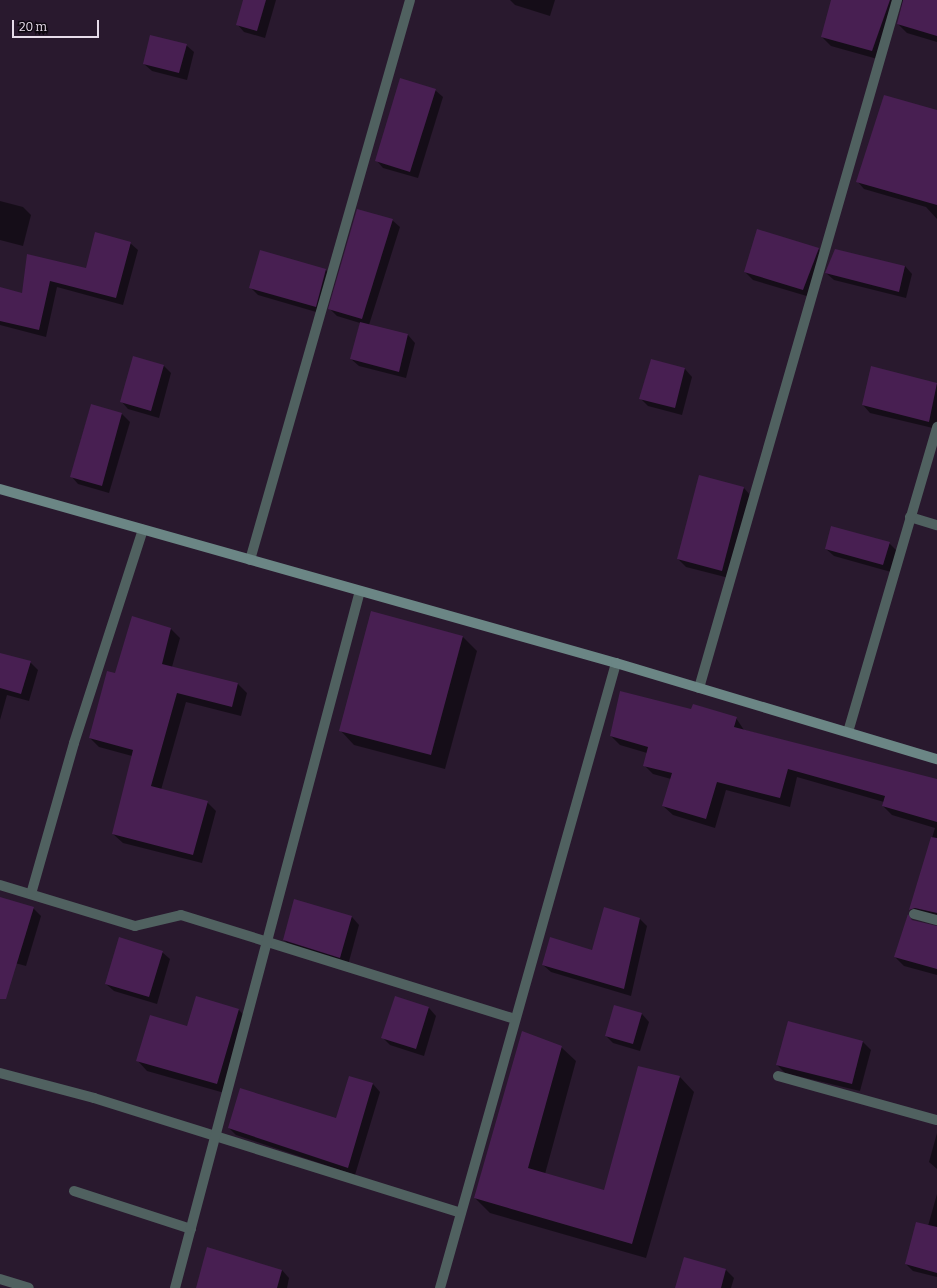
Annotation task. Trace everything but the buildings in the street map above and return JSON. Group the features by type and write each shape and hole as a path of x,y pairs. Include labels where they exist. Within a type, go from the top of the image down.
{"street":[{"path":"250,560 410,0"},
{"path":"699,688 897,0"},
{"path":"848,732 937,427"},
{"path":"0,489 616,662 937,759"},
{"path":"910,517 937,525"},
{"path":"32,894 74,743 143,530"},
{"path":"175,1288 268,944 360,591"},
{"path":"440,1288 514,1019 616,662"},
{"path":"0,885 135,926 181,915 268,944 514,1019"},
{"path":"914,914 937,920"},
{"path":"0,1072 216,1136 460,1213"},
{"path":"778,1076 937,1120"},
{"path":"74,1191 191,1229"},
{"path":"0,1279 29,1288"}]}
